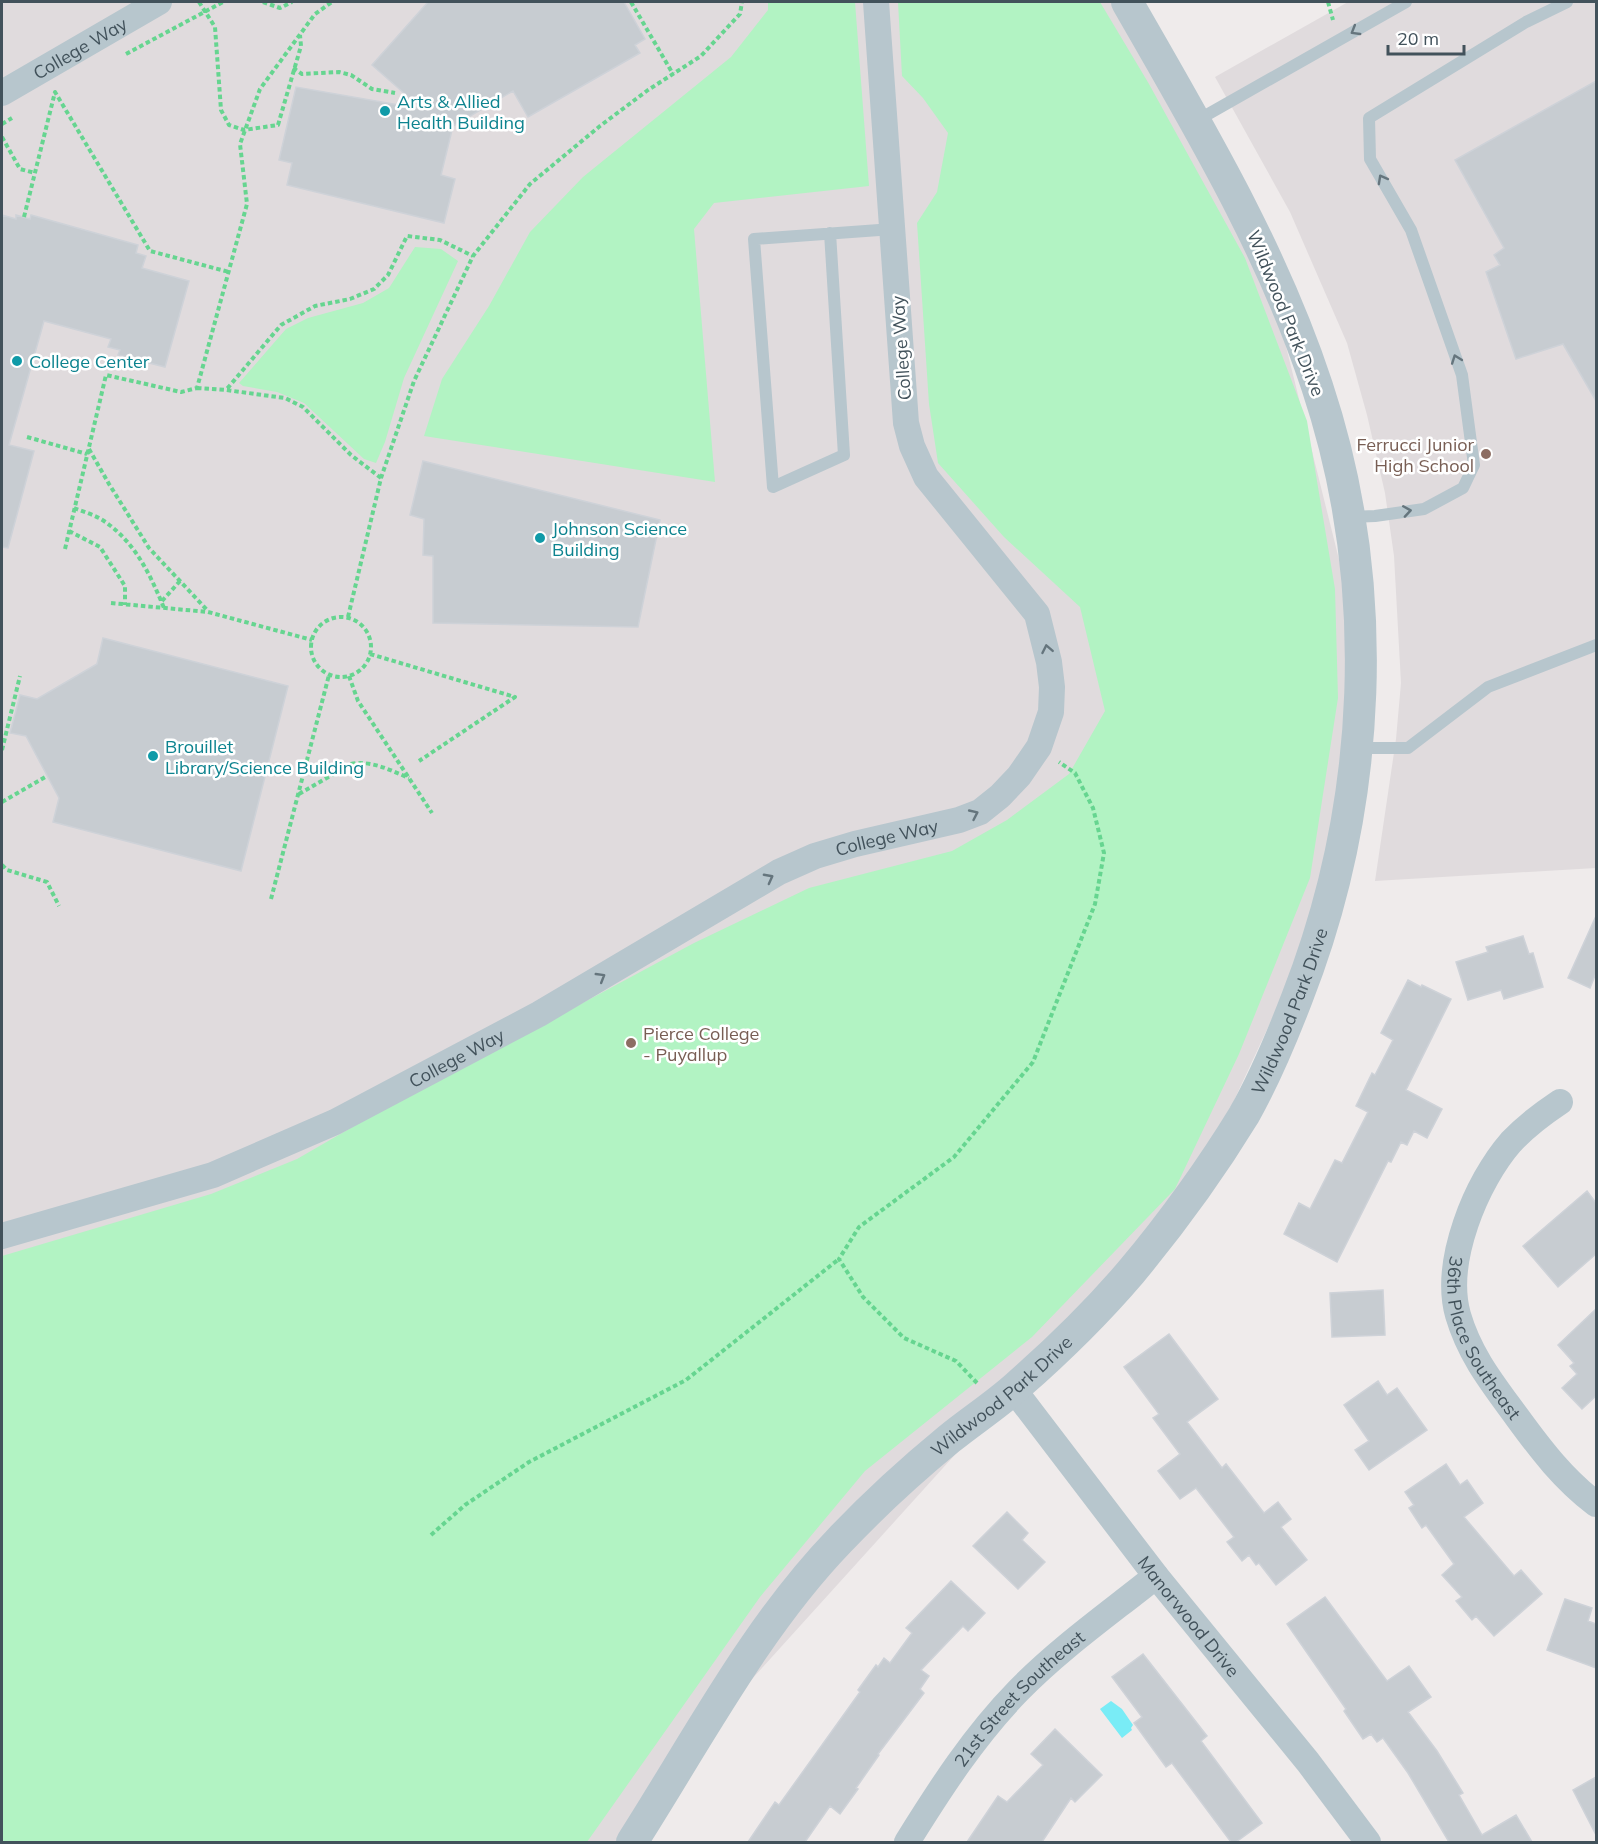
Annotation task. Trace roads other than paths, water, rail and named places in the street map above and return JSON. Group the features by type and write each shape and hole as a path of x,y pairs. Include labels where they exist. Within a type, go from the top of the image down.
{"street":[{"name":"College Way","path":"2,93 159,2"},
{"name":"College Way","path":"2,1236 213,1175 335,1122 551,1007 753,887 815,856 855,844 959,820 980,812 1000,796 1019,776 1039,747 1051,712 1052,687 1046,644 1038,614 926,477 912,446 906,423 876,2"},
{"name":"Wildwood Park Drive","path":"632,1842 745,1660 793,1595 833,1547 871,1509 948,1440 1005,1396 1084,1322 1132,1271 1190,1196 1244,1114 1278,1044 1311,962 1332,890 1352,796 1358,748 1361,648 1355,556 1334,442 1302,344 1261,246 1232,186 1127,2"},
{"name":"36th Place Southeast","path":"1560,1102 1524,1128 1510,1144 1493,1167 1476,1201 1462,1237 1456,1261 1457,1313 1474,1356 1541,1449 1563,1476 1596,1504"},
{"name":"Manorwood Drive","path":"1005,1396 1308,1762 1368,1842"},
{"name":"21st Street Southeast","path":"907,1842 962,1757 1018,1690 1050,1661 1156,1576"}],"lane":[{"path":"1195,122 1406,2"},
{"path":"1348,517 1375,516 1424,509 1463,488 1474,465 1462,375 1410,230 1370,159 1369,118 1526,22 1567,2"},
{"path":"830,233 844,455 773,487 754,239 830,233 893,229"},
{"path":"1358,748 1408,748 1488,687 1596,645"}],"water":[{"path":"1111,1701 1122,1709 1133,1725 1132,1730 1122,1738 1100,1709"}],"place":[{"name":"Arts & Allied Health Building","path":"385,111"},
{"name":"College Center","path":"17,361"},
{"name":"Ferrucci Junior High School","path":"1486,454"},
{"name":"Johnson Science Building","path":"540,538"},
{"name":"Brouillet Library/Science Building","path":"153,756"},
{"name":"Pierce College - Puyallup","path":"631,1043"}]}
